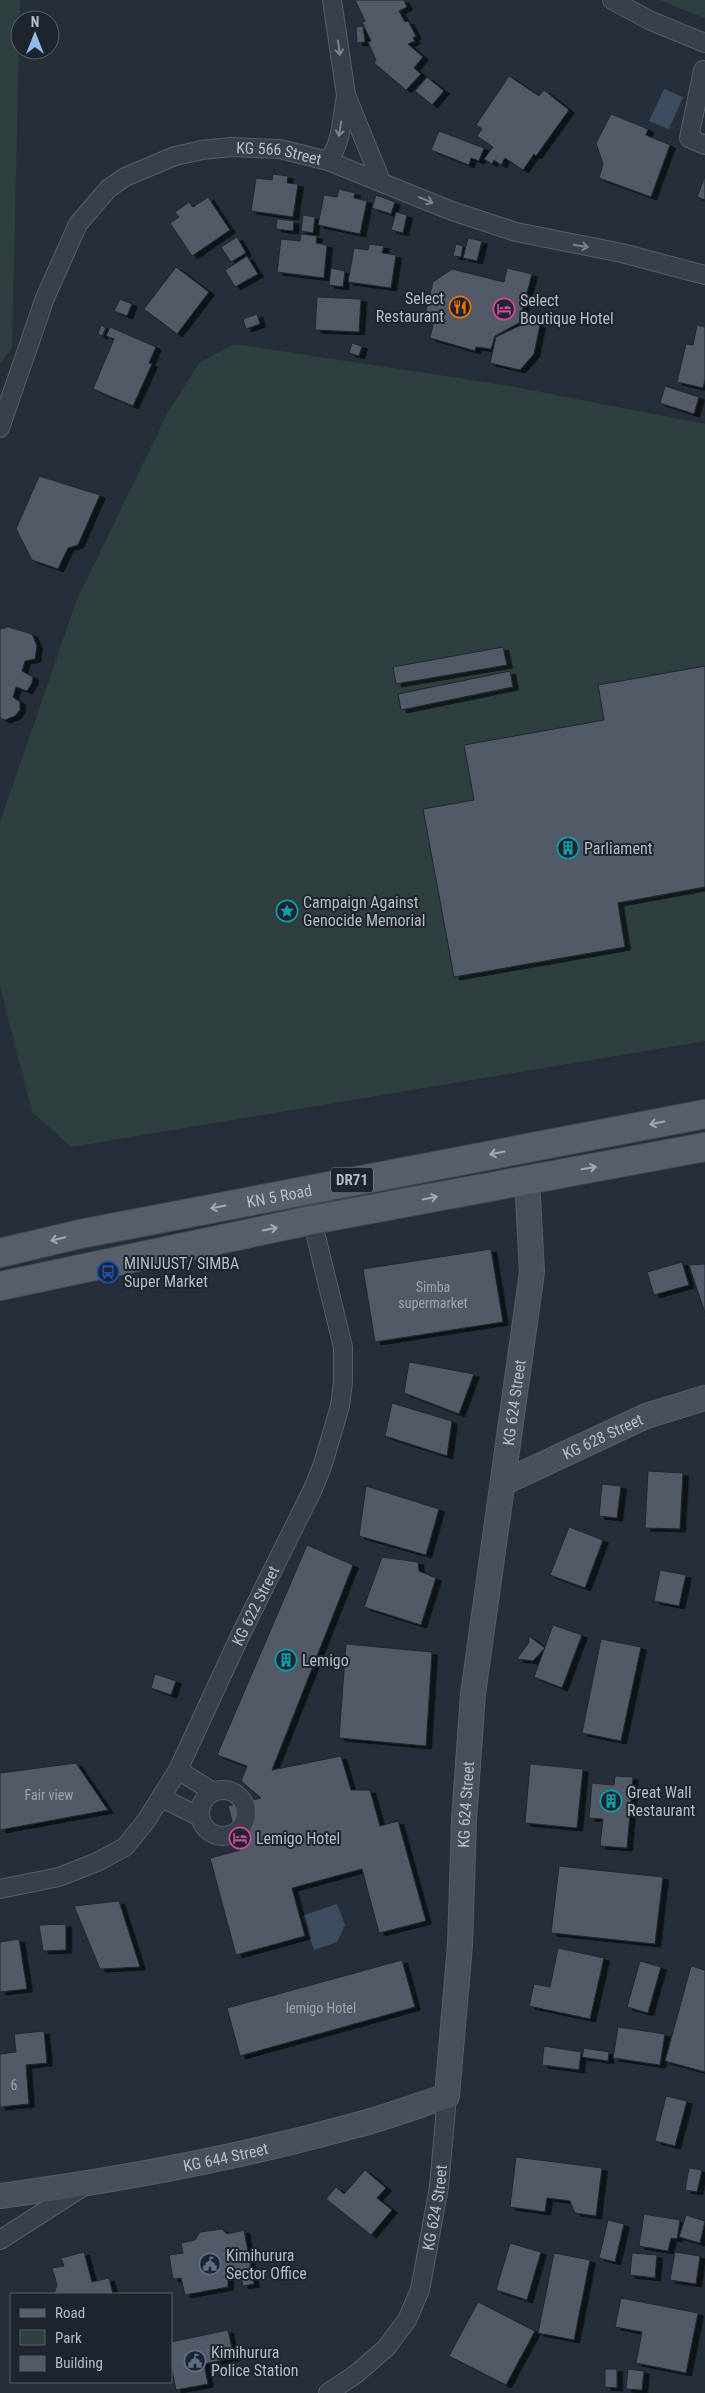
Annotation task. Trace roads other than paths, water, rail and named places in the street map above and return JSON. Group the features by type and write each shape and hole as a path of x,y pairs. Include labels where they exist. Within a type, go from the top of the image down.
{"main road":[{"name":"KN 5 Road","path":"0,1252 80,1234 705,1114"},
{"name":"KN 5 Road","path":"0,1286 312,1220 527,1179 705,1148"},
{"name":"KG 624 Street","path":"447,2096 460,1945 464,1820 473,1694 532,1272 527,1179"},
{"name":"KG 628 Street","path":"503,1483 646,1416 705,1398"},
{"name":"KG 644 Street","path":"0,2196 87,2184 238,2154 346,2128 447,2096"}],"street":[{"path":"332,0 346,95 381,181"},
{"path":"612,0 651,20 705,43"},
{"path":"702,70 689,138 705,145"},
{"path":"328,161 334,153 339,138 346,95"},
{"name":"KG 566 Street","path":"0,428 45,298 78,224 108,189 126,177 175,156 213,148 280,149 328,161 452,211 516,232 622,253 705,275"},
{"name":"KG 622 Street","path":"0,1889 59,1877 97,1862 125,1847 146,1821 178,1770 244,1627 313,1489 323,1464 340,1406 343,1382 343,1347 312,1220"},
{"path":"178,1770 213,1792"},
{"path":"162,1798 200,1817 208,1830 222,1835 236,1831 244,1819 244,1804 235,1793 220,1790 213,1792 202,1802 200,1817"},
{"name":"KG 624 Street","path":"328,2393 356,2374 386,2348 407,2320 420,2290 439,2187 447,2096"},
{"path":"0,2240 87,2184"}],"water":[{"path":"664,89 683,97 669,129 649,121"},
{"path":"337,1904 345,1925 337,1942 314,1950 302,1916"}],"place":[{"name":"Select Restaurant","path":"460,307"},
{"name":"Select Boutique Hotel","path":"504,309"},
{"name":"Parliament","path":"568,848"},
{"name":"Campaign Against Genocide Memorial","path":"287,911"},
{"name":"MINIJUST/ SIMBA Super Market","path":"108,1272"},
{"name":"Lemigo","path":"286,1660"},
{"name":"Great Wall Restaurant","path":"611,1801"},
{"name":"Lemigo Hotel","path":"240,1838"},
{"name":"Kimihurura Sector Office","path":"210,2264"},
{"name":"Kimihurura Police Station","path":"195,2361"}]}
